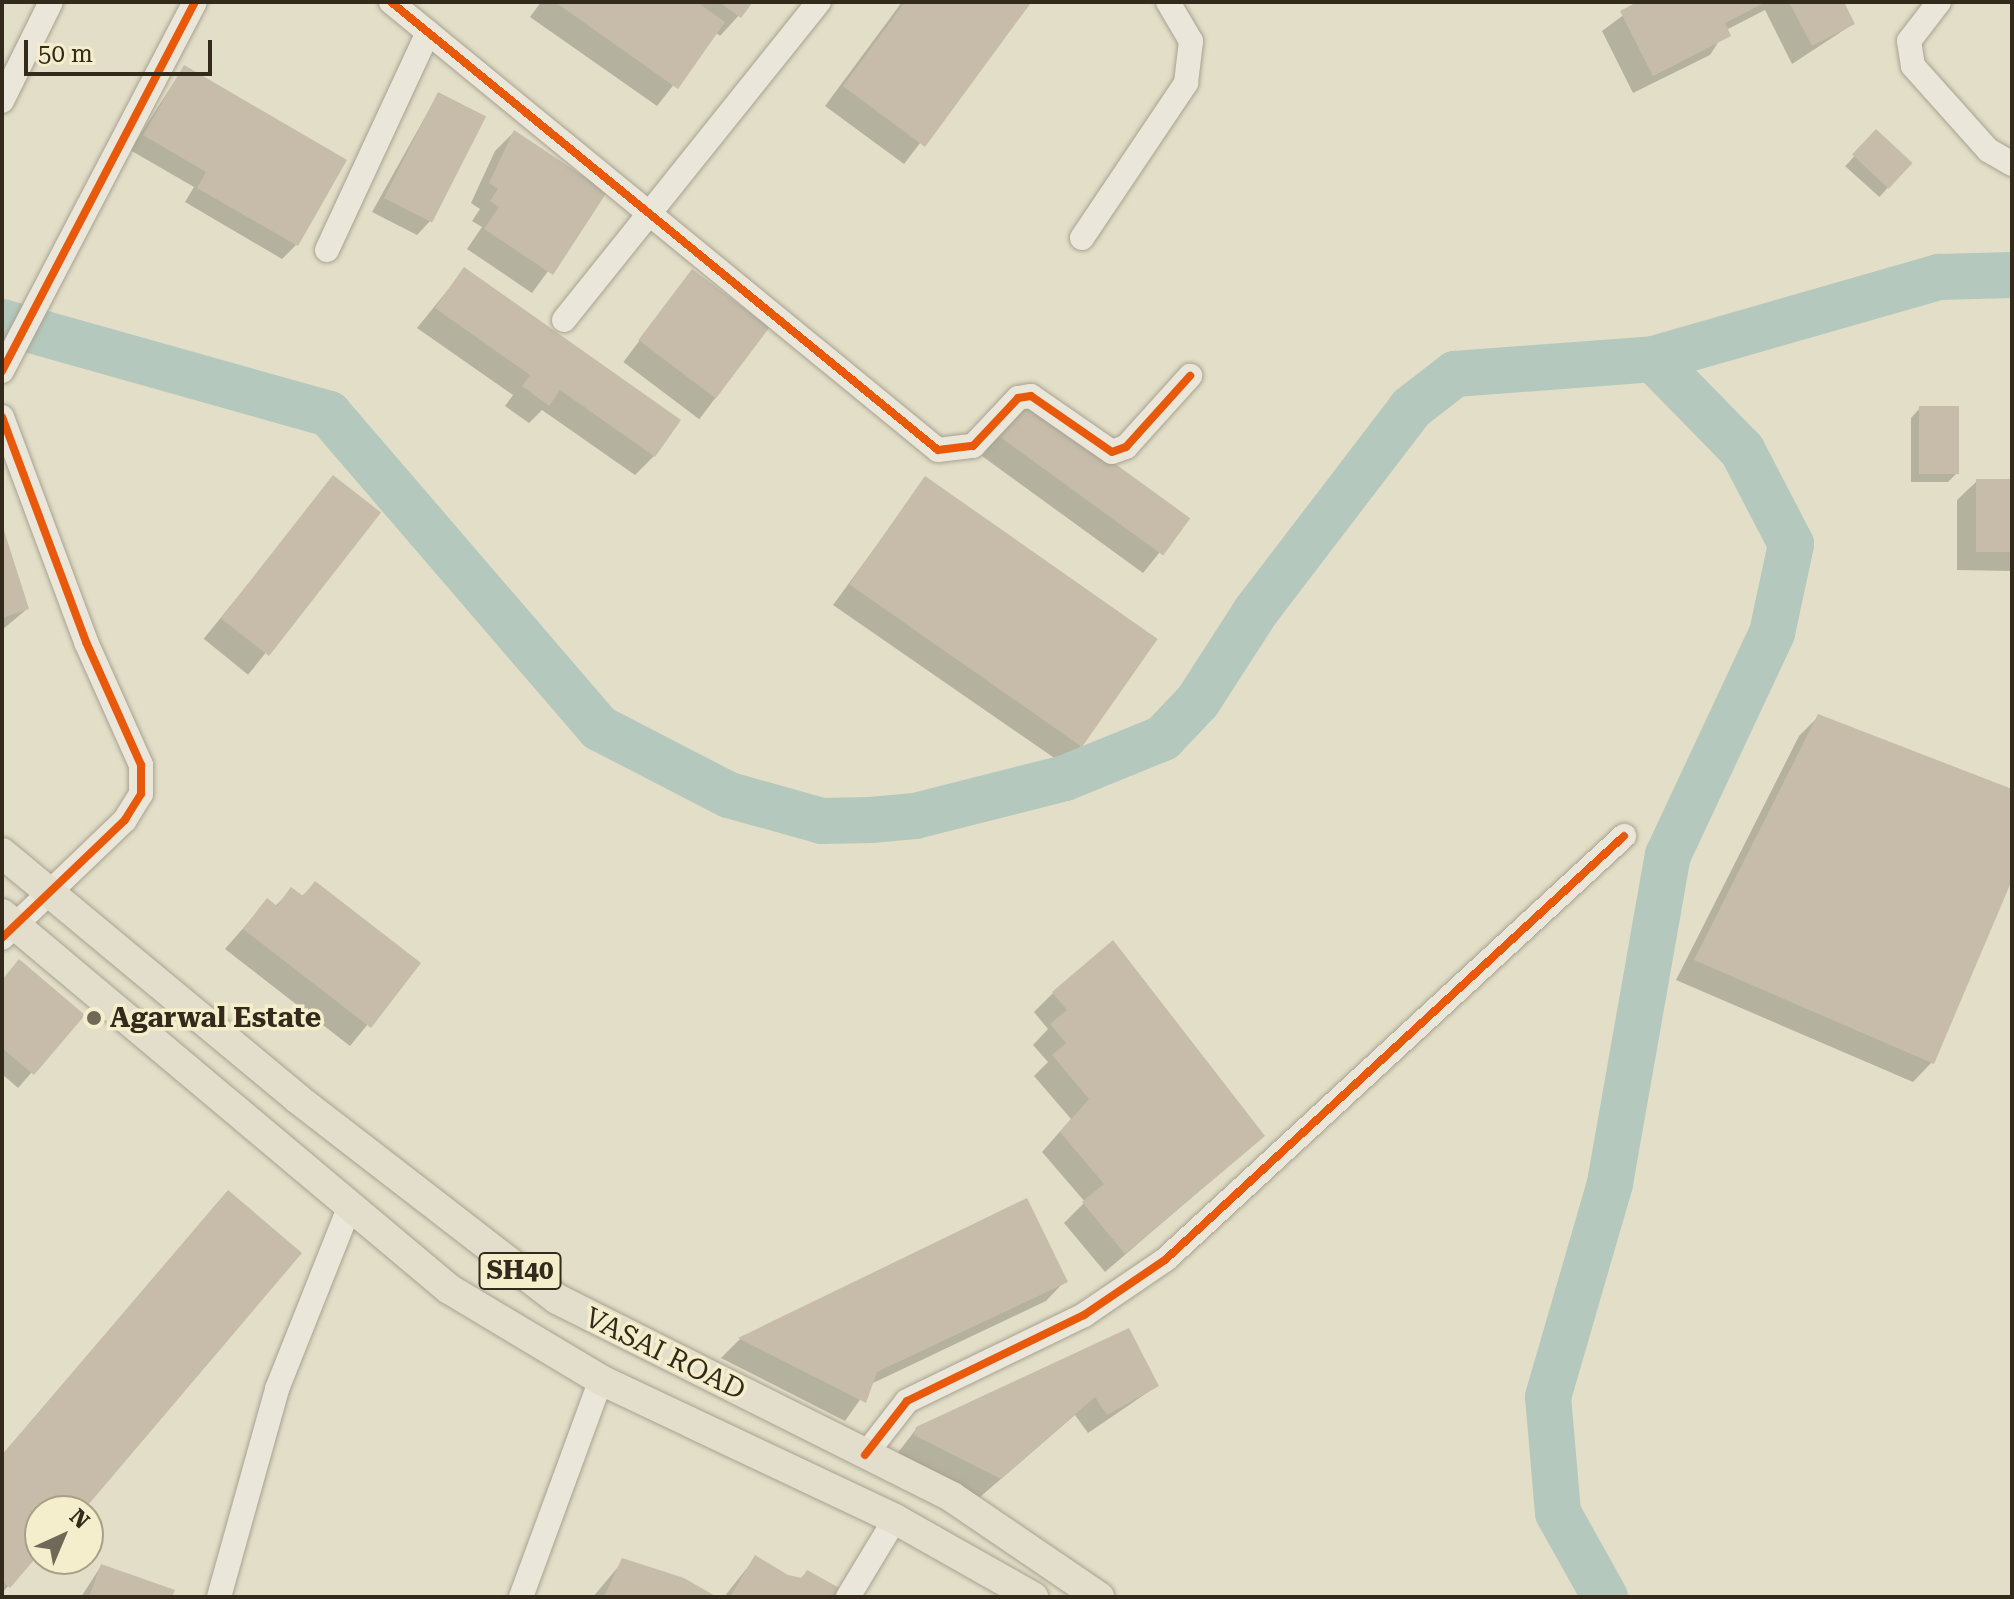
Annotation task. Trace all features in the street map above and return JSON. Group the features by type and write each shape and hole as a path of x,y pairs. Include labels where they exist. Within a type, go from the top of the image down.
{"main road":[{"name":"VASAI ROAD","path":"2,853 47,894 557,1299 952,1497 1099,1597"},
{"name":"VASAI ROAD","path":"5,925 449,1289 601,1380 895,1519 1033,1597"}],"street":[{"path":"2,101 51,2"},
{"path":"2,371 195,2"},
{"path":"391,2 938,450 973,446 1018,398 1031,396 1112,452 1126,447 1190,376"},
{"path":"564,320 651,217 819,2"},
{"path":"1082,238 1186,83 1191,41 1168,2"},
{"path":"1939,2 1909,41 1913,66 1988,150 2012,164"},
{"path":"327,250 428,32"},
{"path":"2,417 86,642 141,765 141,794 125,820 47,894 5,925"},
{"path":"865,1455 907,1401 1084,1315 1165,1260 1624,836"},
{"path":"219,1597 277,1389 350,1206"},
{"path":"521,1597 601,1380"},
{"path":"848,1597 895,1519"}],"building":[{"path":"555,2 697,2 725,22 678,89"},
{"path":"719,2 753,2 741,18"},
{"path":"905,2 1030,4 925,147 843,86"},
{"path":"1637,2 1766,2 1725,23 1731,36 1653,76 1620,11"},
{"path":"1789,2 1844,2 1855,24 1812,46"},
{"path":"184,65 347,160 298,246 197,188 206,172 143,135"},
{"path":"438,92 486,117 432,223 384,198"},
{"path":"1876,129 1913,163 1889,189 1852,155"},
{"path":"514,130 607,192 553,275 484,229 499,207 490,201 498,189 489,183"},
{"path":"464,267 681,420 655,457 560,390 549,406 522,386 530,375 435,308"},
{"path":"692,269 769,327 716,398 638,340"},
{"path":"1026,399 1190,518 1163,556 999,436"},
{"path":"1919,406 1959,406 1959,474 1919,474"},
{"path":"333,475 381,513 269,656 221,618"},
{"path":"925,476 1158,639 1082,747 849,584"},
{"path":"1976,479 2012,479 2012,552 1976,552"},
{"path":"2,524 29,609 2,618"},
{"path":"1818,714 2012,789 2012,880 1934,1064 1694,960"},
{"path":"315,881 421,963 371,1028 243,929 267,898 277,906 291,887 303,896"},
{"path":"1113,940 1265,1136 1125,1254 1082,1202 1104,1184 1060,1132 1089,1099 1052,1055 1066,1043 1050,1024 1067,1010 1052,992"},
{"path":"19,959 85,1015 34,1075 2,1048 2,980"},
{"path":"228,1190 302,1253 97,1495 24,1495 24,1572 10,1588 2,1581 2,1455"},
{"path":"1027,1198 1068,1282 877,1372 866,1403 738,1338"},
{"path":"1129,1328 1159,1386 1107,1415 1095,1397 1001,1479 914,1435 916,1427"},
{"path":"755,1555 788,1575 802,1578 807,1570 843,1590 839,1597 730,1597"},
{"path":"622,1558 684,1578 717,1597 604,1597"},
{"path":"104,1565 175,1590 172,1597 89,1597 97,1575 104,1575"}],"waterway":[{"path":"2,322 329,414 599,728 729,795 822,821 871,820 915,816 1065,778 1163,738 1198,701 1256,611 1411,408 1455,374 1653,359 1939,277 2012,275"},
{"path":"1605,1597 1558,1513 1548,1397 1610,1183 1668,855 1772,633 1791,544 1742,450 1653,359"}],"cycle path":[{"path":"2,371 195,2"},
{"path":"391,2 938,450 973,446 1018,398 1031,396 1112,452 1126,447 1190,376"},
{"path":"2,417 86,642 141,765 141,794 125,820 2,938"},
{"path":"865,1455 907,1401 1084,1315 1165,1260 1624,836"}],"place":[{"name":"Agarwal Estate","path":"94,1018"}]}
